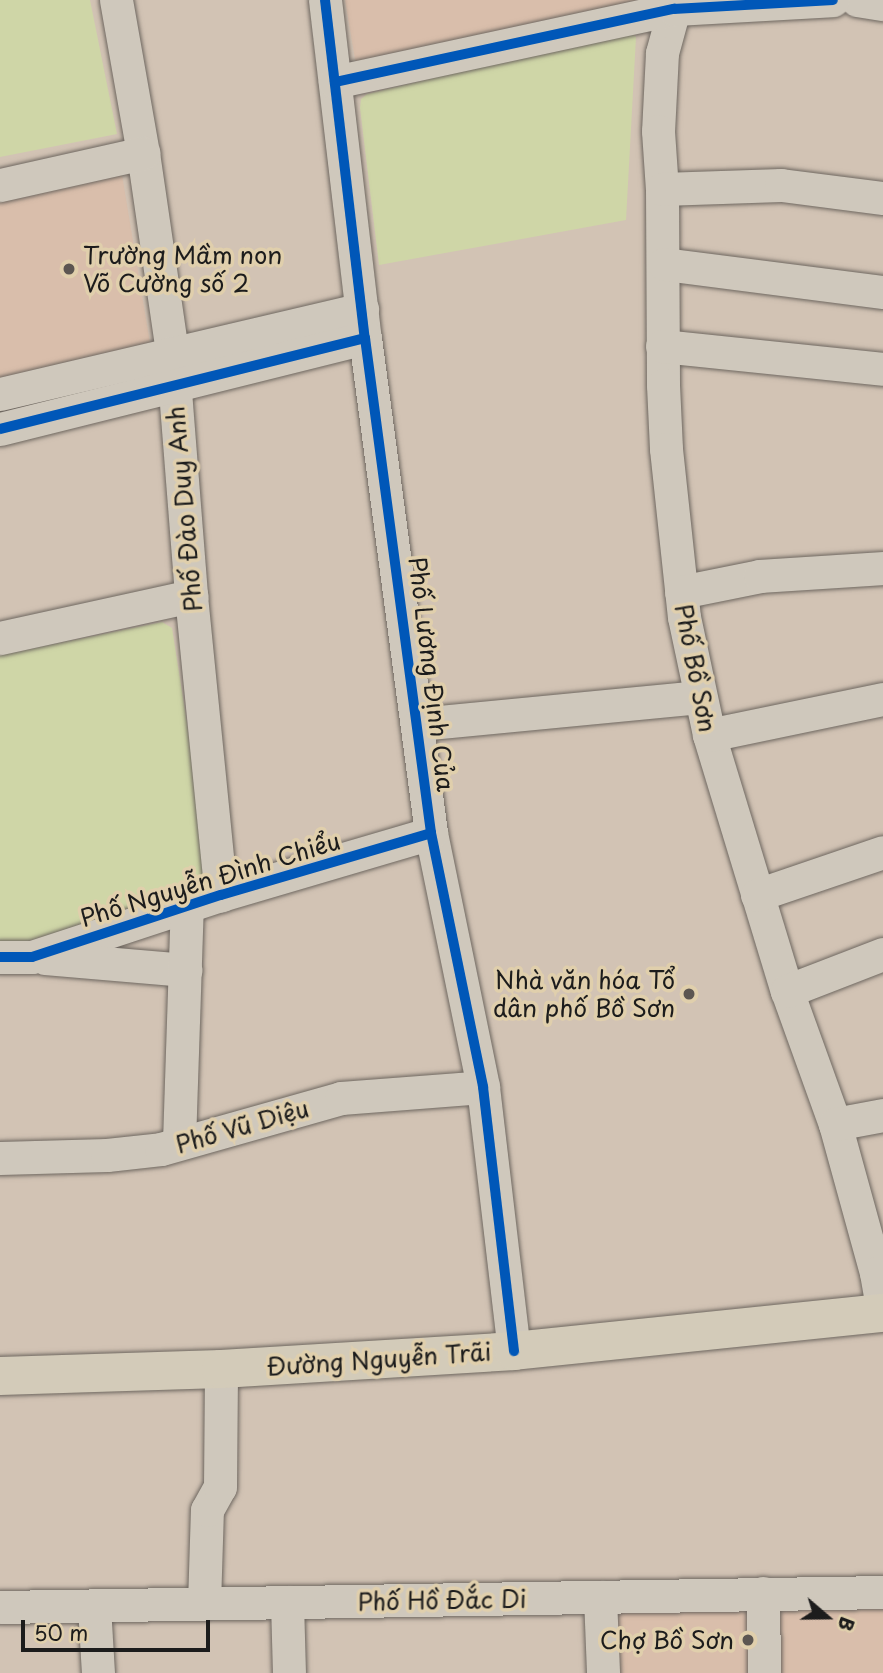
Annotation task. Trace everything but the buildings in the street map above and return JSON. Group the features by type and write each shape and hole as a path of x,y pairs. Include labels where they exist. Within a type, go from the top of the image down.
{"highway":[{"name":"Đường Nguyễn Trãi","path":"0,1376 221,1369 514,1351 883,1313"}],"street":[{"name":"Phố Đào Duy Anh","path":"116,0 143,153 172,353 191,596 221,895"},
{"name":"Phố Lương Định Của","path":"325,0 431,833 482,1087 514,1351"},
{"path":"335,82 672,4 832,0"},
{"path":"857,0 883,5"},
{"name":"Phố Bồ Sơn","path":"672,4 662,53 658,131 664,264 666,449 681,592 709,734 787,991 835,1124 876,1273 883,1313"},
{"path":"0,184 143,153"},
{"path":"662,190 781,186 883,198"},
{"path":"664,264 883,292"},
{"path":"0,394 172,353 364,323"},
{"path":"0,429 174,386 364,323"},
{"path":"663,346 883,369"},
{"path":"681,592 760,576 883,568"},
{"path":"0,638 191,596"},
{"path":"418,724 700,697"},
{"path":"709,734 883,699"},
{"name":"Phố Nguyễn Đình Chiểu","path":"16,957 431,833"},
{"path":"757,895 883,852"},
{"path":"178,1143 187,905"},
{"path":"787,991 883,954"},
{"path":"16,957 185,970"},
{"name":"Phố Vũ Diệu","path":"0,1158 107,1155 161,1149 341,1098 482,1087"},
{"path":"835,1124 883,1115"},
{"path":"204,1604 207,1510 220,1487 221,1369"},
{"name":"Phố Hồ Đắc Di","path":"0,1607 883,1592"},
{"path":"763,1593 764,1673"},
{"path":"600,1597 603,1673"},
{"path":"288,1602 289,1673"},
{"path":"94,1606 98,1673"}],"shaded area":[{"path":"345,0 649,0 356,65"},
{"name":"Trường Mầm non Võ Cường số 2","path":"121,169 150,343 0,379 0,196"},
{"name":"Chợ Bồ Sơn","path":"883,1602 883,1673 614,1673 611,1606"}],"green space":[{"path":"0,0 90,0 117,134 0,157"},
{"path":"629,31 636,37 626,220 379,265 361,99 367,94"},
{"path":"162,622 172,628 210,869 199,888 0,950 0,655"}],"cycle path":[{"path":"325,0 365,338 431,833 483,1087 514,1351"},
{"path":"335,82 674,9 833,0"},
{"path":"0,429 365,338"},
{"path":"0,957 32,957 221,895 431,833"}],"place":[{"name":"Trường Mầm non Võ Cường số 2","path":"69,269"},
{"name":"Nhà văn hóa Tổ dân phố Bồ Sơn","path":"689,994"},
{"name":"Chợ Bồ Sơn","path":"748,1640"}]}
